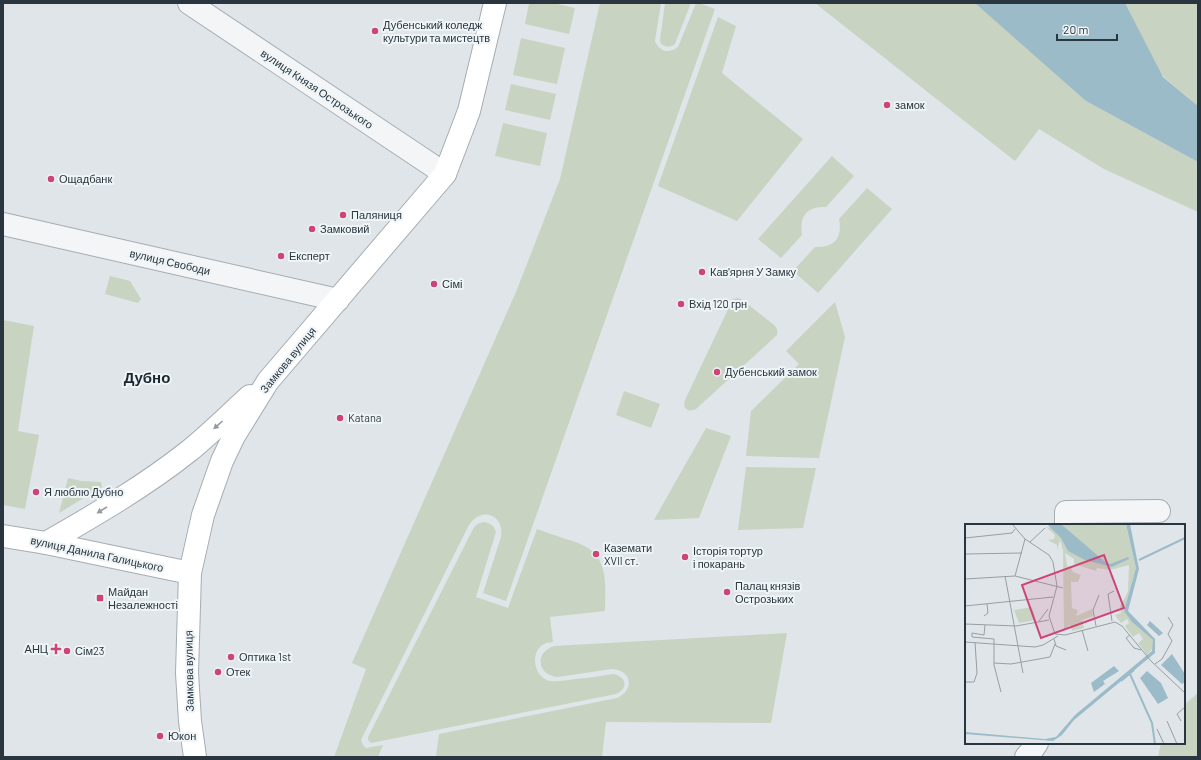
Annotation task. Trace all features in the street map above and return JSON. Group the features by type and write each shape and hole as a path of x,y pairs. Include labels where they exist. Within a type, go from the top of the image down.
{"main road":[{"name":"Замкова вулиця","path":"195,757 190,721 187,673 190,573 203,515 222,461 234,436 268,381 445,174 469,111 495,3"},
{"path":"46,543 124,497 189,451 268,381"},
{"name":"вулиця Данила Галицького","path":"3,536 46,543 190,573"}],"street":[{"name":"вулиця Князя Острозького","path":"189,3 445,174"},
{"name":"вулиця Свободи","path":"3,224 338,300"},
{"path":"1066,524 1066,512 1159,511"},
{"path":"1026,757 1034,749 1036,744"}],"green space":[{"path":"529,3 553,3 575,8 569,34 525,24"},
{"path":"600,3 661,3 655,41 659,48 665,51 671,51 678,47 696,3 715,9 506,601 483,593 501,537 501,529 496,518 485,514 474,519 469,525 361,740 366,748 383,745 378,757 334,757 366,669 352,663 516,292 560,179"},
{"path":"665,3 691,3 675,44 670,47 661,44 660,40"},
{"path":"815,3 1032,3 1086,101 1198,162 1198,212 1104,169 1039,129 1015,161"},
{"path":"1103,3 1198,3 1198,106 1164,77"},
{"path":"718,17 736,26 722,73 803,139 737,221 658,186"},
{"path":"521,38 565,48 557,84 513,75"},
{"path":"511,84 556,94 550,120 505,110"},
{"path":"503,123 547,133 540,166 495,156"},
{"path":"832,156 854,176 826,207 819,207 809,210 803,218 801,228 802,235 781,258 758,239"},
{"path":"867,188 892,209 818,293 793,271 815,247 827,246 836,240 840,232 839,219"},
{"path":"110,276 130,281 141,299 138,303 105,294"},
{"path":"733,299 741,299 773,324 777,329 777,335 696,409 688,410 684,405 685,400"},
{"path":"835,302 845,337 819,458 746,456 751,411 799,364 786,351"},
{"path":"3,320 34,326 18,431 39,435 25,509 3,505"},
{"path":"624,391 660,404 651,428 616,415"},
{"path":"706,428 731,436 699,518 654,520"},
{"path":"746,467 816,468 803,528 738,530"},
{"path":"68,478 81,481 101,482 102,487 59,513"},
{"path":"484,522 492,525 496,532 476,597 508,608 537,529 580,544 595,554 602,566 604,574 605,611 550,617 553,642 549,642 539,648 536,653 535,664 540,675 550,681 589,678 613,674 621,677 623,680 623,689 616,694 371,743 368,739 369,735 473,529 477,524"},
{"path":"787,633 771,723 606,722 602,757 436,757 439,734 617,698 627,690 629,681 624,673 619,670 612,669 558,677 546,672 542,668 541,658 548,649 554,646"},
{"path":"1198,693 1198,757 1158,757 1161,744 1185,744 1185,704"}],"water":[{"path":"975,3 1125,3 1163,77 1198,106 1198,162 1086,101"}],"place":[{"name":"Дубенський коледж культури та мистецтв","path":"375,31"},
{"name":"замок","path":"887,105"},
{"name":"Ощадбанк","path":"51,179"},
{"name":"Паляниця","path":"343,215"},
{"name":"Замковий","path":"312,229"},
{"name":"Експерт","path":"281,256"},
{"name":"Кав'ярня У Замку","path":"702,272"},
{"name":"Сімі","path":"434,284"},
{"name":"Вхід 120 грн","path":"681,304"},
{"name":"Дубенський замок","path":"717,372"},
{"name":"Katana","path":"340,418"},
{"name":"Я люблю Дубно","path":"36,492"},
{"name":"Каземати XVII ст.","path":"596,554"},
{"name":"Історія тортур і покарань","path":"685,557"},
{"name":"Палац князів Острозьких","path":"727,592"},
{"name":"Майдан Незалежності","path":"100,598"},
{"name":"АНЦ","path":"56,649"},
{"name":"Сім23","path":"67,651"},
{"name":"Оптика 1st","path":"231,657"},
{"name":"Отек","path":"218,672"},
{"name":"Юкон","path":"160,736"}],"district":[{"name":"Дубно","path":"147,378"}]}
